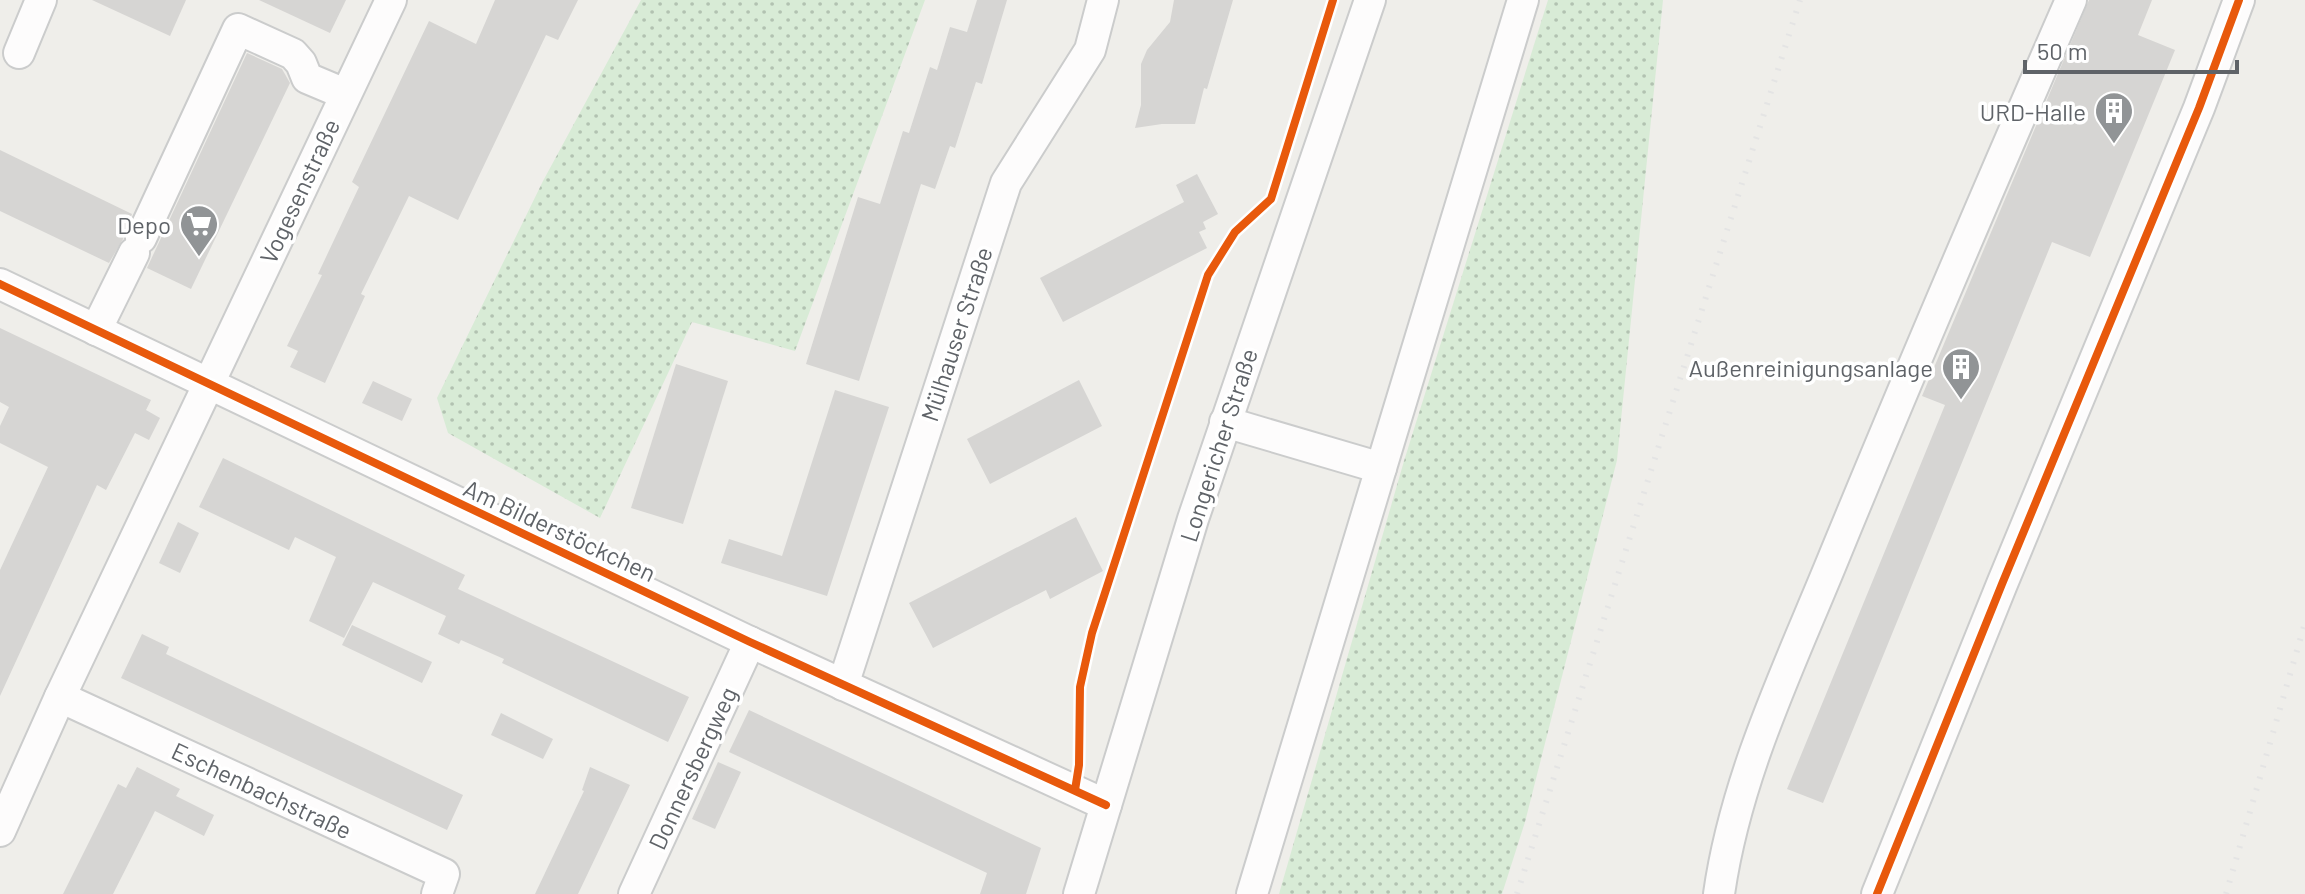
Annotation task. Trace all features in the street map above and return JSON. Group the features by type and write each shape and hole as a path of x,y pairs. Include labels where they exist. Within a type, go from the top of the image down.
{"street":[{"path":"19,53 41,0"},
{"name":"Vogesenstraße","path":"208,382 391,0"},
{"name":"Mülhauser Straße","path":"843,685 1006,183 1090,50 1103,0"},
{"name":"Longericher Straße","path":"1079,894 1225,422 1370,0"},
{"path":"1252,894 1523,0"},
{"path":"1719,894 1724,854 1746,773 1919,351 2071,0"},
{"path":"1877,894 2188,136 2239,0"},
{"path":"96,330 238,29 293,54 307,78 345,94"},
{"name":"Am Bilderstöckchen","path":"0,284 750,642 1106,805"},
{"path":"0,831 208,382"},
{"path":"1225,422 1381,468"},
{"name":"Donnersbergweg","path":"634,894 750,642"},
{"name":"Eschenbachstraße","path":"60,697 444,874 437,894"}],"green space":[{"path":"641,0 925,0 795,351 692,322 600,518 448,433 437,398 543,181"},
{"path":"1548,0 1663,0 1617,460 1525,822 1502,894 1279,894 1404,461"}],"building":[{"path":"92,0 186,0 170,36"},
{"path":"259,0 346,0 330,33"},
{"path":"495,0 578,0 558,40 546,35 458,220 409,196 361,294 365,296 325,383 290,367 298,351 287,346 322,275 318,274 359,187 352,182 429,21 476,44"},
{"path":"977,0 1007,0 982,84 976,82 955,148 950,146 935,189 921,184 859,381 806,364 858,197 880,204 903,131 909,133 930,67 937,70 950,27 967,32"},
{"path":"1174,0 1233,0 1195,124 1135,128 1141,105 1141,64 1147,50 1170,22"},
{"name":"Außenreinigungsanlage","path":"2089,0 2152,0 2138,35 2175,50 2090,257 2052,242 1823,803 1787,789 1945,405 1922,396"},
{"path":"247,53 282,69 290,83 191,289 147,268"},
{"path":"0,150 132,214 123,239 109,263 0,211"},
{"path":"1197,174 1218,214 1203,222 1206,229 1199,232 1207,248 1063,322 1040,278 1184,202 1176,185"},
{"path":"0,328 151,400 146,410 160,418 149,440 135,433 106,490 97,485 0,696 0,570 48,467 0,443 0,426 9,407 0,402"},
{"path":"676,364 728,381 683,524 631,508"},
{"path":"1079,380 1102,426 990,484 967,439"},
{"path":"373,381 412,399 402,421 362,403"},
{"path":"835,390 889,407 827,596 721,563 729,539 782,556"},
{"path":"223,458 465,575 458,589 689,697 668,742 502,663 504,659 461,640 459,644 438,634 446,616 373,582 344,638 309,621 336,557 295,537 289,550 199,507"},
{"path":"1076,517 1103,571 1050,599 1046,590 933,648 909,603"},
{"path":"178,522 199,533 180,573 159,563"},
{"path":"352,625 432,662 422,683 342,645"},
{"path":"142,634 169,647 166,654 463,795 447,830 121,678"},
{"path":"749,710 1041,848 1026,894 980,894 987,873 729,752"},
{"path":"501,713 553,739 543,759 491,735"},
{"path":"718,762 741,772 715,829 692,819"},
{"path":"137,767 180,789 176,796 214,815 204,836 155,811 113,894 63,894 118,784 126,788"},
{"path":"590,767 630,785 578,894 535,894 584,791"}],"railway":[{"path":"1517,894 1800,0"},
{"path":"2226,894 2305,623"}],"cycle path":[{"path":"1075,790 1079,765 1080,687 1092,633 1208,275 1235,232 1271,199 1333,0"},
{"path":"1877,894 2199,108 2239,0"},
{"path":"0,284 750,642 1106,805"}],"place":[{"name":"URD-Halle","path":"2114,145"},
{"name":"Depo","path":"199,258"},
{"name":"Außenreinigungsanlage","path":"1961,401"}]}
